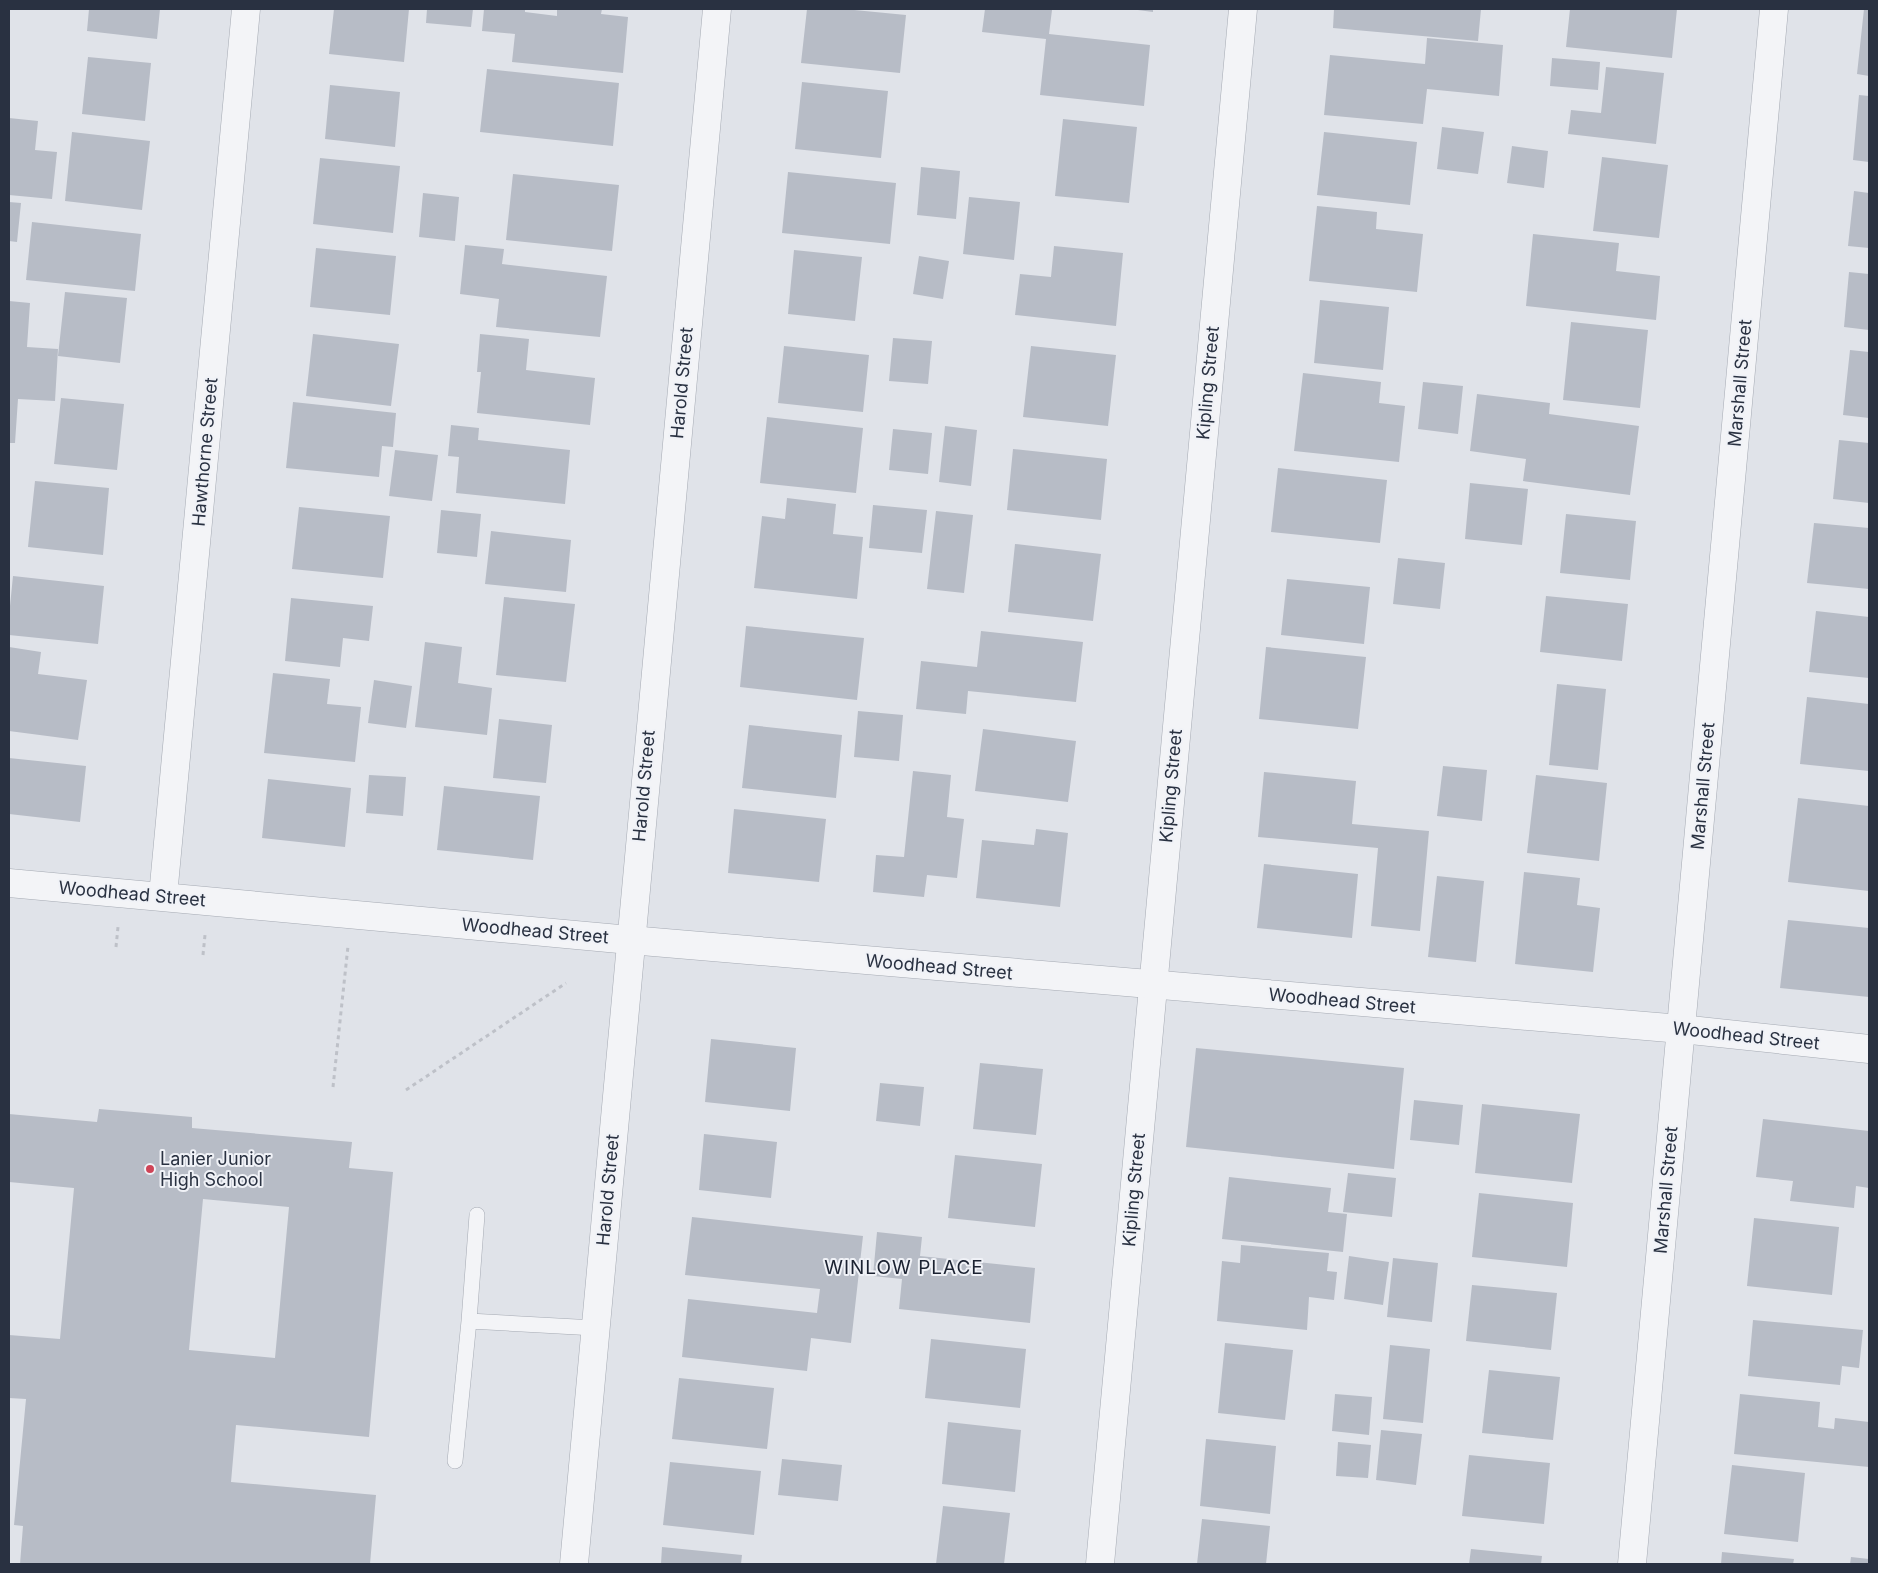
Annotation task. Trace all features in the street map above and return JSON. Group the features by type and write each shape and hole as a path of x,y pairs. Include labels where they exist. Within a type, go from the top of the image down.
{"street":[{"name":"Hawthorne Street","path":"163,896 246,9"},
{"name":"Harold Street","path":"574,1564 630,940 718,9"},
{"name":"Kipling Street","path":"1100,1564 1242,9"},
{"name":"Marshall Street","path":"1632,1564 1774,9"},
{"name":"Woodhead Street","path":"9,883 1153,986 1681,1029 1869,1049"}],"lane":[{"path":"455,1461 477,1215"},
{"path":"469,1321 595,1328"}],"path":[{"path":"333,1087 352,914"},
{"path":"116,947 118,926"},
{"path":"203,955 205,935"},
{"path":"406,1090 566,983"}],"building":[{"path":"89,9 160,9 157,39 87,31"},
{"path":"334,9 409,9 404,62 329,54"},
{"path":"427,9 473,9 471,27 426,23"},
{"path":"484,9 525,9 525,12 557,16 557,9 602,9 601,14 628,17 623,73 512,62 515,34 482,31"},
{"path":"807,9 844,9 906,15 900,73 801,63"},
{"path":"985,9 1052,10 1049,34 1150,45 1144,106 1040,95 1046,39 982,32"},
{"path":"1130,9 1153,9 1153,12"},
{"path":"1334,9 1481,9 1478,41 1333,28"},
{"path":"1570,9 1677,9 1672,58 1566,47"},
{"path":"1864,9 1869,9 1869,76 1857,74"},
{"path":"1427,38 1503,45 1499,96 1427,89 1423,124 1324,115 1330,55 1425,64"},
{"path":"88,57 151,63 145,121 82,114"},
{"path":"1552,58 1600,62 1598,90 1550,86"},
{"path":"1606,67 1664,73 1656,144 1568,134 1571,110 1601,113"},
{"path":"487,69 619,83 613,146 480,132"},
{"path":"802,82 888,91 881,158 795,149"},
{"path":"330,85 400,92 395,147 325,139"},
{"path":"1859,95 1869,96 1869,162 1853,160"},
{"path":"9,118 38,121 35,150 57,152 52,199 9,195"},
{"path":"1063,119 1137,127 1129,203 1055,196"},
{"path":"1442,127 1484,132 1478,174 1437,169"},
{"path":"72,132 150,141 142,210 65,201"},
{"path":"1324,132 1417,142 1410,205 1317,195"},
{"path":"1512,146 1548,151 1544,188 1507,183"},
{"path":"1602,157 1668,165 1659,238 1593,231"},
{"path":"320,158 400,166 393,233 313,224"},
{"path":"921,167 960,171 956,219 917,215"},
{"path":"788,172 896,183 890,244 782,233"},
{"path":"513,174 619,185 612,251 506,240"},
{"path":"1854,191 1869,193 1869,248 1848,246"},
{"path":"423,193 459,197 455,241 419,237"},
{"path":"969,197 1020,202 1014,260 963,254"},
{"path":"9,202 21,203 17,242 9,241"},
{"path":"1317,206 1377,212 1376,229 1423,234 1417,292 1309,281"},
{"path":"32,222 141,234 135,291 26,280"},
{"path":"1533,234 1619,243 1616,271 1660,276 1656,320 1526,306"},
{"path":"465,245 504,249 502,264 607,276 600,337 496,327 499,299 460,294"},
{"path":"1054,246 1123,253 1116,326 1015,315 1020,274 1051,277"},
{"path":"316,248 396,256 390,315 310,307"},
{"path":"794,250 862,257 855,321 788,314"},
{"path":"919,256 949,261 943,299 913,294"},
{"path":"1849,272 1869,274 1869,330 1844,327"},
{"path":"65,292 127,298 120,363 58,356"},
{"path":"1320,300 1389,307 1383,370 1314,363"},
{"path":"9,301 30,303 27,347 58,349 55,401 18,399 15,443 9,443"},
{"path":"1571,322 1648,330 1640,408 1563,400"},
{"path":"313,334 399,344 391,406 306,396"},
{"path":"480,334 529,339 526,370 595,378 590,425 477,413 481,372 477,372"},
{"path":"893,338 932,341 928,384 889,381"},
{"path":"784,346 869,355 863,412 778,403"},
{"path":"1031,346 1116,355 1108,426 1023,417"},
{"path":"1850,350 1869,352 1869,418 1843,415"},
{"path":"1303,373 1381,382 1379,403 1405,406 1399,462 1294,451"},
{"path":"1423,382 1463,386 1458,434 1418,429"},
{"path":"1477,394 1550,403 1549,414 1639,426 1630,495 1523,481 1526,459 1470,451"},
{"path":"61,398 124,404 117,470 54,464"},
{"path":"293,402 396,413 393,447 382,446 379,477 286,468"},
{"path":"767,417 863,428 856,493 760,483"},
{"path":"451,425 479,428 478,440 570,450 565,504 456,493 459,457 448,456"},
{"path":"945,426 977,430 971,486 939,482"},
{"path":"893,429 932,433 928,474 889,470"},
{"path":"1839,440 1869,443 1869,503 1833,499"},
{"path":"1013,449 1107,459 1101,520 1007,510"},
{"path":"395,450 438,455 432,501 389,496"},
{"path":"1278,468 1387,480 1380,543 1271,532"},
{"path":"35,481 109,488 103,555 28,547"},
{"path":"1470,483 1528,489 1522,545 1465,539"},
{"path":"787,498 836,504 833,534 863,537 857,599 754,588 762,516 785,519"},
{"path":"873,505 927,510 922,553 869,548"},
{"path":"299,507 390,516 383,578 292,569"},
{"path":"441,510 481,514 477,557 437,553"},
{"path":"936,511 973,515 964,593 927,589"},
{"path":"1566,514 1636,521 1630,580 1560,573"},
{"path":"1814,523 1869,528 1869,589 1807,583"},
{"path":"491,531 571,540 566,592 485,584"},
{"path":"1015,544 1101,554 1093,621 1008,612"},
{"path":"1398,558 1445,563 1440,609 1393,604"},
{"path":"13,576 104,586 98,644 9,635 9,606"},
{"path":"1287,579 1370,587 1364,644 1281,635"},
{"path":"1546,596 1628,604 1622,661 1540,652"},
{"path":"504,597 575,604 566,682 496,675"},
{"path":"291,598 373,606 369,641 343,638 340,667 285,661"},
{"path":"1816,611 1869,617 1869,678 1809,672"},
{"path":"746,626 864,638 857,700 740,687"},
{"path":"981,631 1083,642 1076,702 968,691 966,714 916,709 921,661 977,667"},
{"path":"425,642 462,647 458,683 492,688 487,735 415,727"},
{"path":"9,647 41,652 38,674 87,680 78,740 9,731"},
{"path":"1266,647 1366,657 1358,729 1259,719"},
{"path":"273,673 330,679 327,704 361,707 355,762 264,753"},
{"path":"374,680 412,686 406,728 368,723"},
{"path":"1557,684 1606,689 1598,770 1549,765"},
{"path":"1807,697 1869,704 1869,771 1800,764"},
{"path":"858,711 903,715 899,761 854,757"},
{"path":"499,719 552,725 546,783 493,778"},
{"path":"749,725 842,735 836,798 742,788"},
{"path":"983,729 1076,741 1068,802 975,791"},
{"path":"9,758 86,766 80,822 9,814"},
{"path":"1443,766 1487,770 1482,821 1437,816"},
{"path":"913,771 951,775 947,817 964,819 957,878 927,875 924,897 873,892 876,855 904,857"},
{"path":"1264,772 1356,781 1352,824 1429,831 1420,931 1371,926 1378,848 1258,837"},
{"path":"369,775 406,777 403,816 366,813"},
{"path":"1536,775 1607,783 1599,861 1527,853"},
{"path":"268,779 351,788 345,847 262,838"},
{"path":"444,786 540,796 533,860 437,850"},
{"path":"1798,798 1869,806 1869,891 1788,882"},
{"path":"734,809 826,819 819,882 728,873"},
{"path":"1036,829 1068,833 1060,907 976,898 982,840 1034,845"},
{"path":"1264,864 1358,874 1352,938 1257,928"},
{"path":"1524,872 1580,878 1577,905 1600,908 1593,972 1515,964"},
{"path":"1437,876 1484,881 1476,962 1428,957"},
{"path":"1788,920 1869,928 1869,997 1780,988"},
{"path":"711,1039 796,1048 790,1111 705,1102"},
{"path":"1196,1048 1404,1068 1394,1169 1186,1147"},
{"path":"980,1063 1043,1069 1036,1135 973,1129"},
{"path":"880,1083 924,1087 920,1126 876,1121"},
{"path":"1414,1100 1463,1105 1459,1145 1410,1140"},
{"path":"1482,1104 1580,1114 1572,1183 1475,1173"},
{"path":"99,1109 192,1117 192,1128 352,1142 349,1168 393,1172 369,1437 236,1425 231,1482 376,1495 370,1564 20,1564 23,1526 14,1525 26,1399 9,1398 9,1335 60,1339 74,1188 9,1182 9,1114 97,1122","holes":["203,1199 289,1207 275,1358 189,1350"]},
{"path":"1763,1119 1869,1131 1869,1188 1856,1186 1854,1208 1790,1201 1793,1181 1756,1177"},
{"path":"704,1134 777,1142 771,1198 699,1190"},
{"path":"955,1155 1042,1164 1035,1227 948,1218"},
{"path":"1348,1173 1396,1178 1392,1217 1343,1212"},
{"path":"1229,1177 1331,1188 1328,1212 1347,1214 1343,1252 1222,1239"},
{"path":"1479,1193 1573,1203 1567,1267 1472,1257"},
{"path":"692,1217 863,1236 851,1343 811,1338 807,1371 682,1357 688,1299 817,1313 820,1289 685,1275"},
{"path":"1754,1218 1839,1227 1832,1295 1747,1286"},
{"path":"877,1232 922,1237 920,1256 1035,1268 1030,1323 899,1309 902,1279 873,1276"},
{"path":"1241,1245 1329,1253 1327,1271 1337,1272 1334,1300 1309,1297 1307,1330 1217,1321 1222,1261 1240,1263"},
{"path":"1349,1256 1389,1262 1383,1305 1344,1299"},
{"path":"1393,1258 1438,1263 1432,1322 1387,1317"},
{"path":"1472,1285 1557,1293 1551,1350 1466,1341"},
{"path":"1753,1320 1863,1330 1859,1368 1842,1366 1840,1385 1748,1376"},
{"path":"931,1339 1026,1349 1020,1408 925,1398"},
{"path":"1225,1343 1293,1350 1285,1420 1218,1413"},
{"path":"1390,1345 1430,1349 1423,1423 1383,1419"},
{"path":"1489,1370 1560,1377 1553,1440 1482,1433"},
{"path":"679,1378 774,1388 767,1449 672,1439"},
{"path":"1335,1394 1372,1397 1369,1435 1332,1431"},
{"path":"1740,1394 1820,1402 1818,1427 1834,1429 1835,1418 1869,1422 1869,1467 1734,1454"},
{"path":"948,1422 1021,1430 1015,1492 942,1484"},
{"path":"1381,1430 1422,1434 1416,1485 1376,1480"},
{"path":"1206,1439 1276,1446 1270,1514 1200,1506"},
{"path":"1338,1442 1371,1445 1368,1478 1336,1476"},
{"path":"1469,1455 1550,1463 1544,1524 1462,1516"},
{"path":"782,1459 842,1465 838,1501 778,1495"},
{"path":"670,1462 761,1471 754,1535 663,1525"},
{"path":"1732,1465 1805,1473 1798,1542 1724,1534"},
{"path":"943,1506 1010,1513 1004,1564 936,1564"},
{"path":"1202,1519 1270,1526 1266,1564 1197,1564"},
{"path":"662,1547 742,1555 741,1564 661,1564"},
{"path":"1471,1549 1542,1556 1541,1564 1469,1564"},
{"path":"1722,1552 1794,1559 1793,1564 1721,1564"},
{"path":"1851,1557 1869,1559 1869,1564 1850,1564"}],"place":[{"name":"Lanier Junior High School","path":"150,1169"}],"district":[{"name":"WINLOW PLACE","path":"904,1267"}]}
